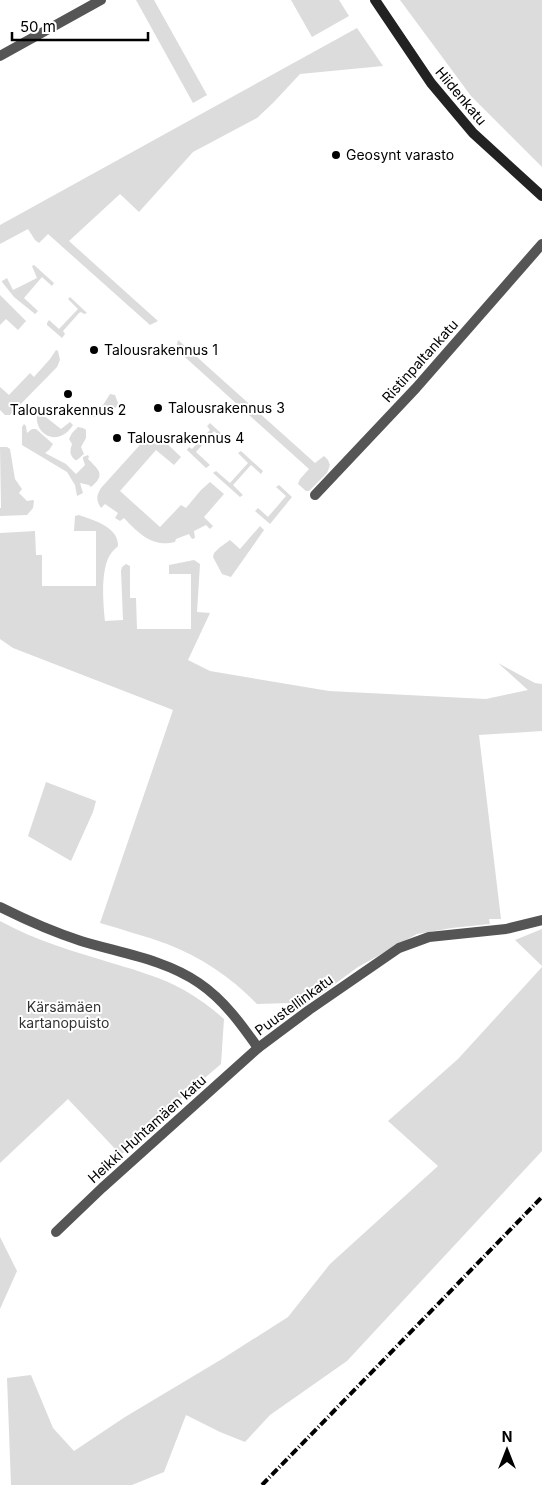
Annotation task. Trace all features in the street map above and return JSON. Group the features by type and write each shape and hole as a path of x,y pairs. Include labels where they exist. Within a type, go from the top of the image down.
{"street":[{"path":"0,56 101,0"},
{"name":"Hiidenkatu","path":"375,0 431,83 473,133 542,196"},
{"name":"Ristinpaltankatu","path":"316,495 416,388 542,244"},
{"name":"Puustellinkatu","path":"0,907 31,922 80,941 160,964 180,972 214,994 237,1019 258,1048 399,948 429,937 506,929 542,920"},
{"name":"Heikki Huhtamäen katu","path":"56,1232 114,1176 258,1048"}],"green space":[{"path":"136,0 154,0 207,95 193,103"},
{"path":"291,0 339,0 349,16 312,37"},
{"path":"400,0 542,0 542,167 471,96"},
{"path":"357,28 383,66 300,74 257,118 193,152 139,212 120,194 69,241 158,321 150,325 48,234 39,243 28,229 0,244 0,225"},
{"path":"34,265 54,283 52,286 42,277 24,298 38,311 35,314 14,297 2,282 7,278 13,290 37,278 32,266"},
{"path":"0,295 26,321 18,330 6,319 0,325"},
{"path":"70,297 87,313 79,313 63,331 65,334 62,338 47,323 49,320 59,329 78,309 68,299"},
{"path":"178,340 315,463 324,456 328,460 330,465 327,473 309,491 306,491 298,484 309,469 176,349"},
{"path":"56,350 60,360 57,367 10,415 5,415 0,410 0,387 9,395 30,373 34,377"},
{"path":"110,394 115,395 118,403 113,410 100,416 86,417 86,415 103,405"},
{"path":"38,411 61,429 70,422 73,425 60,436 53,437 47,435 38,426"},
{"path":"210,423 226,438 224,440 214,431 196,452 210,465 206,468 187,450 189,447 192,449 210,430 207,426"},
{"path":"24,424 27,433 32,429 36,429 53,444 45,453 66,464 76,474 85,465 83,457 88,455 88,459 98,470 100,476 96,483 91,487 80,483 83,493 77,496 75,485 67,472 22,445 22,427"},
{"path":"78,427 86,430 86,438 81,447 84,454 75,460 70,451 72,444 69,439"},
{"path":"155,434 181,457 174,465 156,450 120,491 160,527 181,505 186,508 210,482 224,494 204,517 213,526 210,529 206,525 194,531 195,538 192,539 189,534 176,539 175,542 160,543 153,541 140,534 124,518 120,521 115,518 118,513 105,504 101,508 98,503 97,496 101,488 148,436"},
{"path":"0,447 10,449 15,479 22,489 19,493 27,501 34,501 33,508 27,515 0,516"},
{"path":"241,451 263,471 261,474 251,465 233,485 243,495 240,497 213,473 216,471 230,483 248,463 238,453"},
{"path":"279,485 292,497 270,524 255,511 258,508 268,517 286,496 276,487"},
{"path":"79,515 104,525 110,529 117,539 118,546 108,558 104,575 105,621 123,620 121,571 122,567 126,564 130,566 130,598 136,598 137,629 191,629 191,574 169,574 169,565 194,560 200,564 197,612 210,613 188,660 210,671 329,691 486,699 528,690 498,663 535,683 542,684 542,731 479,735 501,919 489,919 490,924 417,934 358,967 317,997 307,990 290,1003 257,1004 227,977 192,955 159,941 100,923 173,710 13,648 0,639 0,533 35,531 36,555 42,555 42,586 96,586 96,531 74,531 75,516"},
{"path":"260,526 264,530 231,577 222,574 213,557 214,553 230,540 240,549"},
{"path":"46,782 96,801 71,861 28,836"},
{"name":"Kärsämäen kartanopuisto","path":"0,921 56,946 142,972 167,982 194,996 224,1019 221,1064 165,1112 121,1155 68,1099 0,1163"},
{"path":"542,929 542,966 515,940"},
{"path":"542,967 542,1151 347,1361 270,1415 245,1442 186,1415 164,1472 132,1485 11,1485 7,1378 31,1375 53,1428 74,1451 125,1417 288,1317 330,1264 438,1166 388,1121 458,1059"},
{"path":"0,1237 17,1271 0,1309"}],"railway":[{"path":"262,1485 542,1197"}],"place":[{"name":"Geosynt varasto","path":"336,155"},
{"name":"Talousrakennus 1","path":"94,350"},
{"name":"Talousrakennus 2","path":"68,394"},
{"name":"Talousrakennus 3","path":"158,408"},
{"name":"Talousrakennus 4","path":"117,438"}]}
